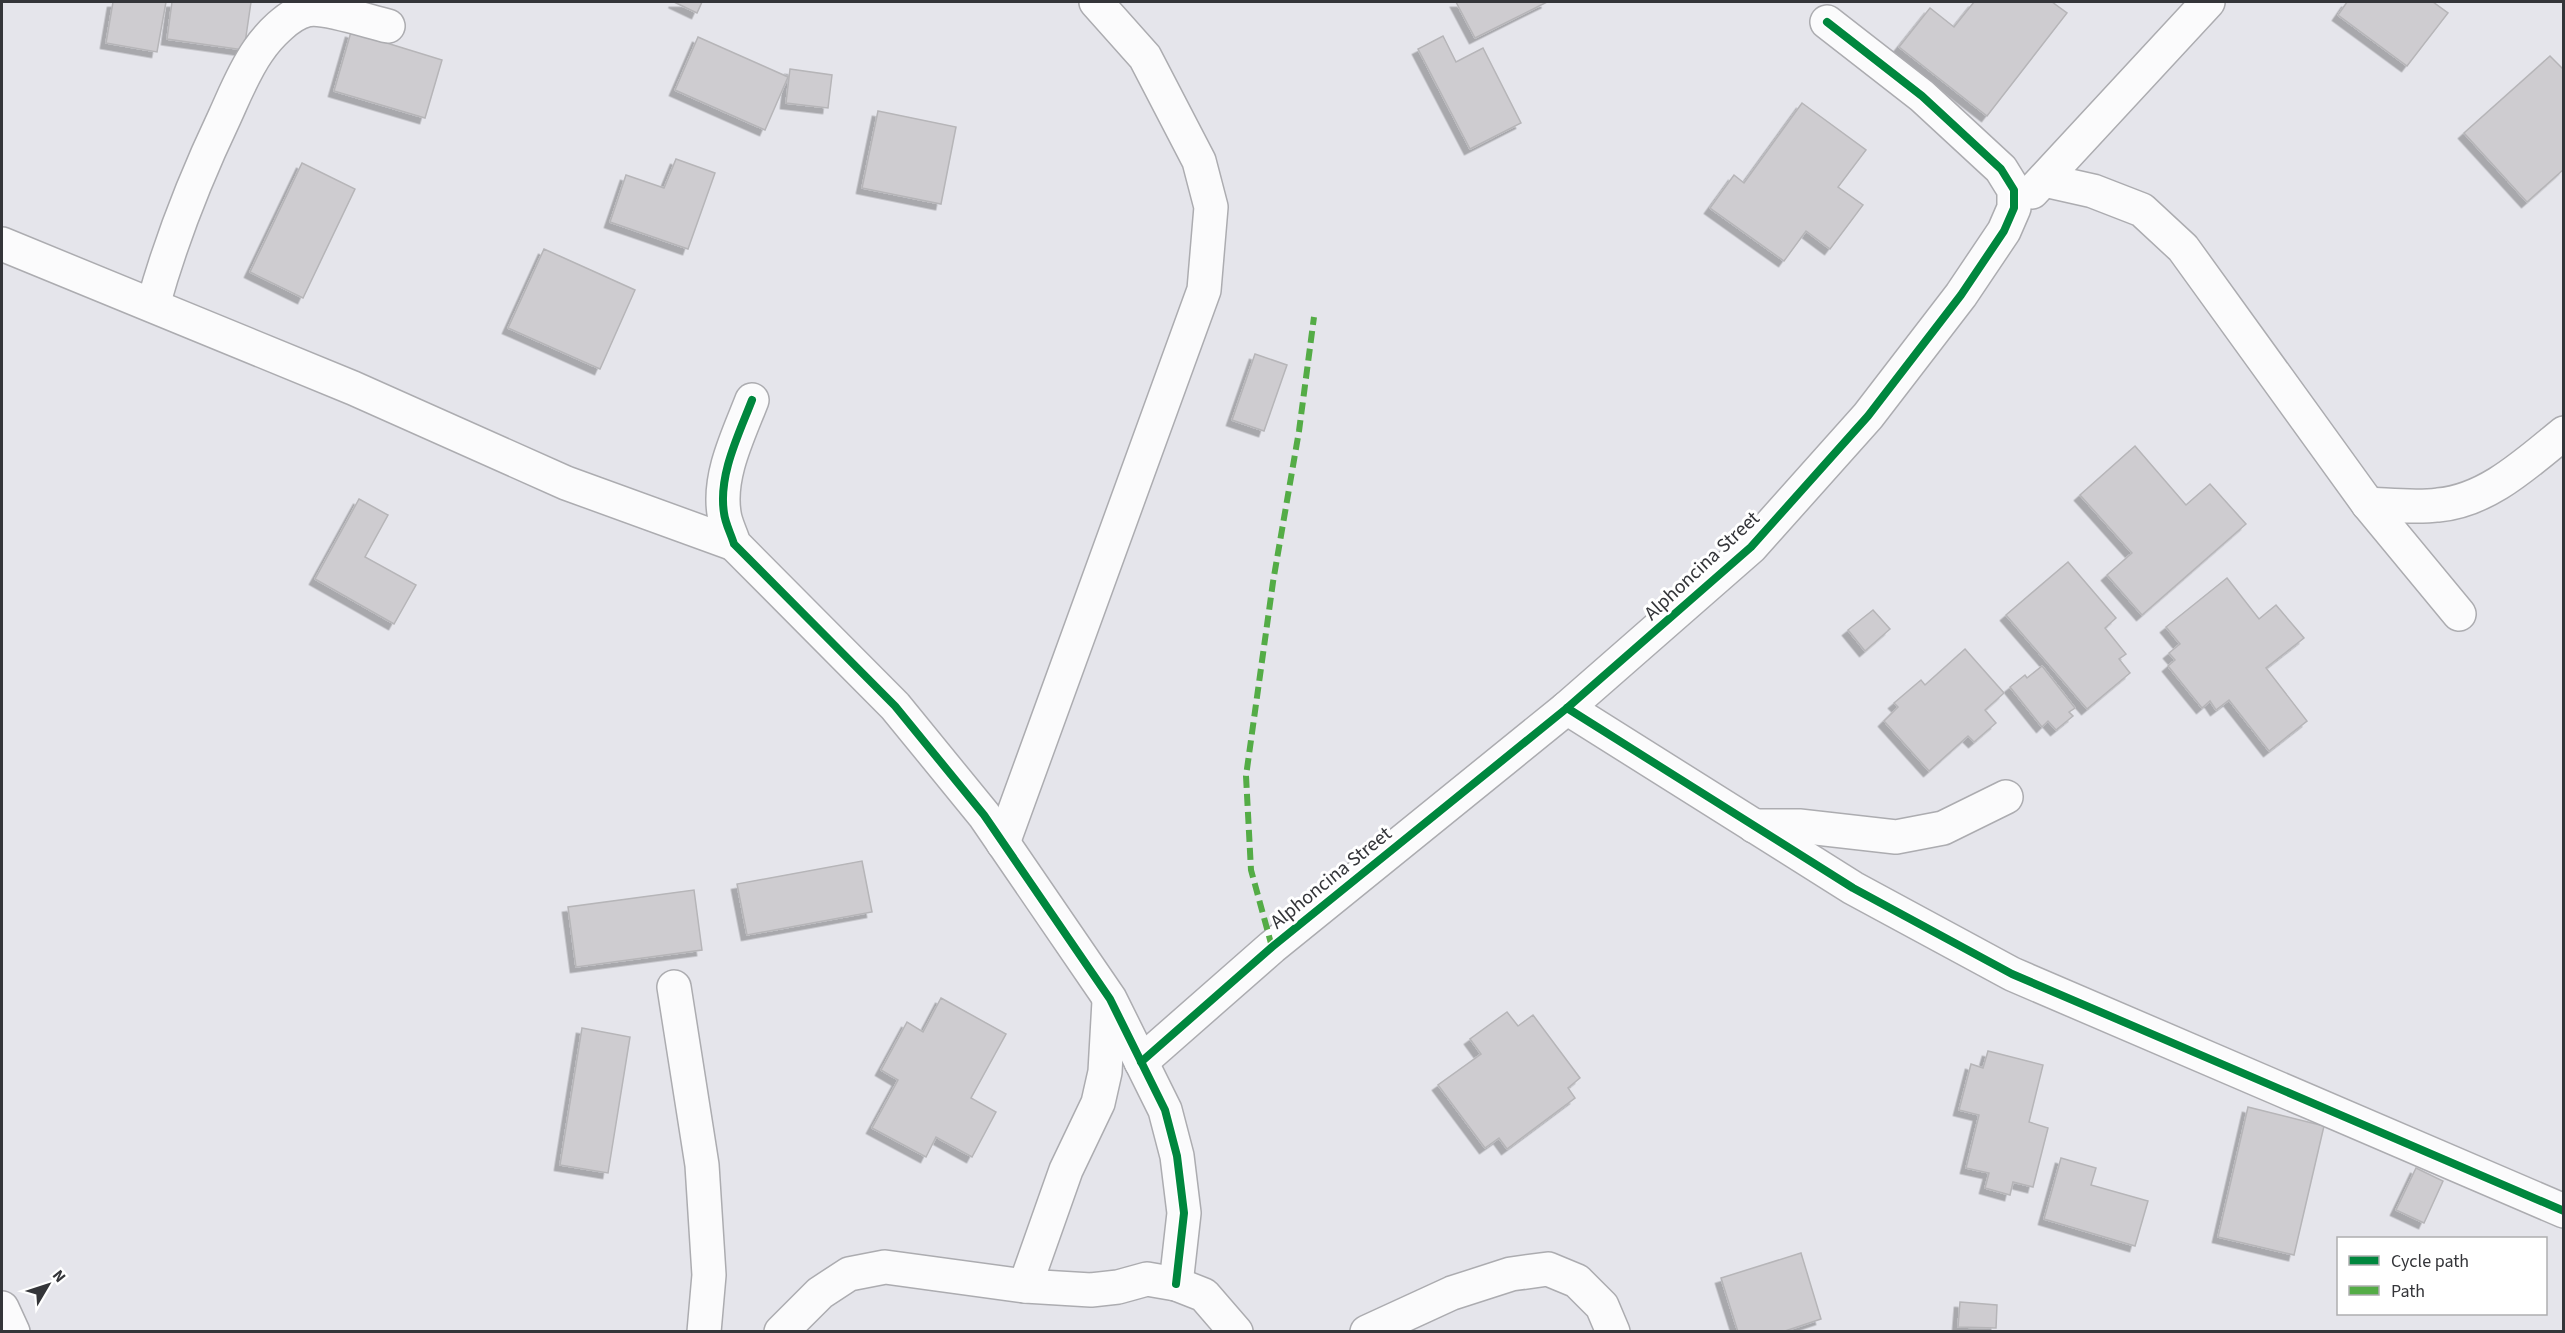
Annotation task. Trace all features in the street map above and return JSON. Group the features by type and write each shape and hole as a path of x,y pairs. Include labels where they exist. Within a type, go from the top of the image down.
{"street":[{"path":"1003,843 1204,290 1211,207 1199,161 1145,57 1096,2"},
{"path":"2014,208 2044,180 2208,2"},
{"path":"153,305 166,258 215,136 258,50 293,17 308,10 325,11 388,26"},
{"path":"1827,22 1922,96 2001,169 2014,190 2014,208"},
{"path":"2044,180 2093,191 2142,210 2182,248 2368,504 2459,614"},
{"name":"Alphoncina Street","path":"1141,1062 1272,947 1567,708 1720,576 1772,524 1868,416 1961,295 2004,231 2014,208"},
{"path":"2,244 353,388 566,483 734,544 895,706 984,815 1110,999 1165,1110 1177,1156 1184,1213 1176,1284"},
{"path":"734,544 724,514 723,493 734,449 752,400"},
{"path":"2368,504 2439,505 2483,493 2532,459 2564,433"},
{"path":"1567,708 1853,888 2012,974 2564,1211"},
{"path":"1754,826 1799,826 1896,837 1944,828 2006,797"},
{"path":"674,987 686,1077 702,1165 709,1275 704,1332"},
{"path":"1025,1286 1066,1170 1098,1103 1106,1072 1110,999"},
{"path":"781,1332 820,1293 849,1274 885,1267 1025,1286 1091,1290 1118,1287 1147,1279 1176,1284 1204,1295 1236,1332"},
{"path":"1367,1332 1452,1293 1511,1274 1548,1269 1577,1281 1602,1306 1613,1332"},
{"path":"2,1308 13,1332"}],"building":[{"path":"113,2 166,2 157,52 106,43"},
{"path":"172,2 251,2 244,50 167,39"},
{"path":"674,2 702,2 697,13"},
{"path":"1456,2 1547,2 1475,38"},
{"path":"1974,2 2052,2 2067,13 1987,116 1899,47 1930,8 1954,27"},
{"path":"2347,2 2433,2 2448,13 2407,66 2338,15"},
{"path":"351,32 442,60 425,118 334,91"},
{"path":"1443,36 1456,62 1483,48 1521,123 1470,149 1418,49"},
{"path":"698,37 788,77 765,130 675,90"},
{"path":"2550,56 2564,70 2564,169 2527,202 2464,133"},
{"path":"790,69 832,75 828,108 786,103"},
{"path":"1802,103 1866,150 1838,187 1863,205 1830,249 1806,231 1784,261 1710,208 1734,175 1744,183"},
{"path":"878,111 956,127 941,204 862,188"},
{"path":"676,159 715,173 688,249 610,222 626,175 664,188"},
{"path":"302,163 355,189 303,298 250,272"},
{"path":"544,249 635,290 600,369 508,328"},
{"path":"1255,354 1287,365 1264,431 1232,420"},
{"path":"2135,446 2186,505 2210,484 2246,524 2142,615 2107,575 2132,553 2080,495"},
{"path":"359,499 388,515 365,557 416,585 394,624 315,579"},
{"path":"2068,562 2116,618 2105,628 2126,654 2119,659 2130,673 2087,709 2006,615"},
{"path":"2227,578 2259,619 2276,605 2304,638 2266,668 2307,721 2269,751 2229,700 2216,710 2210,701 2202,708 2168,666 2175,660 2169,653 2180,644 2166,627"},
{"path":"1873,610 1890,629 1865,651 1848,630"},
{"path":"1965,649 2004,693 1985,710 1996,723 1974,742 1968,736 1929,771 1884,721 1898,707 1894,703 1921,680 1925,685"},
{"path":"2042,666 2075,708 2069,712 2073,716 2056,730 2048,721 2042,727 2010,687 2025,675 2027,678"},
{"path":"862,861 872,912 747,935 737,884"},
{"path":"694,890 702,950 576,967 568,907"},
{"path":"941,998 1006,1034 971,1098 996,1112 972,1157 936,1137 926,1157 872,1128 898,1080 881,1070 907,1022 923,1032"},
{"path":"1507,1012 1518,1026 1533,1015 1580,1078 1568,1088 1575,1098 1507,1149 1499,1138 1485,1148 1438,1085 1481,1054 1470,1039"},
{"path":"582,1028 630,1037 608,1173 560,1165"},
{"path":"1988,1051 2043,1065 2029,1122 2048,1128 2033,1187 2013,1182 2010,1195 1985,1188 1989,1173 1966,1168 1979,1115 1959,1110 1971,1064 1983,1068"},
{"path":"2248,1107 2324,1126 2294,1255 2218,1237"},
{"path":"2061,1158 2096,1168 2091,1185 2148,1201 2135,1246 2044,1219"},
{"path":"2416,1168 2443,1181 2424,1223 2396,1210"},
{"path":"1801,1253 1821,1319 1782,1332 1738,1332 1721,1278"},
{"path":"1960,1302 1997,1305 1996,1328 1958,1327"}],"marked path":[{"path":"1272,947 1251,870 1246,776 1273,582 1299,431 1314,317"}],"cycle path":[{"path":"1141,1062 1272,947 1567,708 1751,547 1868,416 1961,295 2004,231 2014,208 2014,190 2001,169 1922,96 1827,22"},
{"path":"752,400 731,455 724,484 725,517 734,544 895,706 984,815 1110,999 1165,1110 1177,1156 1184,1213 1176,1284"},
{"path":"1567,708 1853,888 2012,974 2564,1211"}]}
